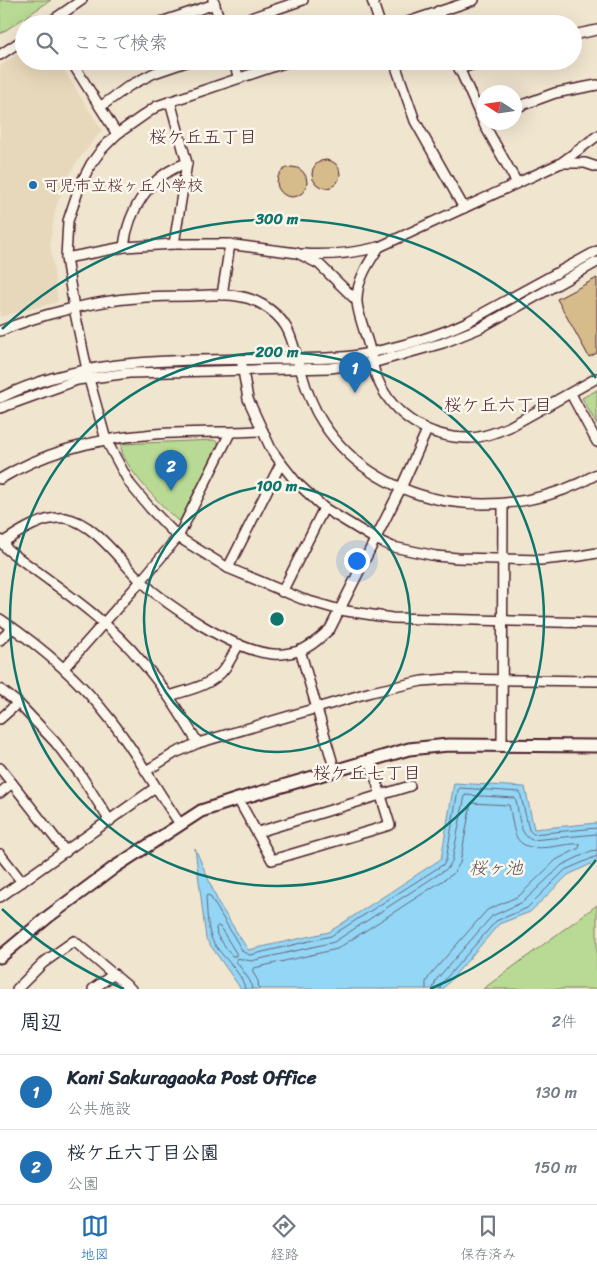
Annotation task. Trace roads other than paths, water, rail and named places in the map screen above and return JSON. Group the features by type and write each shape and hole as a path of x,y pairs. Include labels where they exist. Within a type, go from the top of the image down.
{"street":[{"path":"60,15 82,0"},
{"path":"259,15 303,0"},
{"path":"372,0 377,15"},
{"path":"427,15 474,0"},
{"path":"179,15 214,2 218,15"},
{"path":"438,11 439,15"},
{"path":"582,33 597,30"},
{"path":"0,55 15,46"},
{"path":"80,70 117,134"},
{"path":"100,106 129,86 163,70"},
{"path":"236,70 239,78"},
{"path":"263,70 157,106 117,134 102,149 91,164 80,185 68,221 66,258 89,379 106,440 130,484 178,537 228,568 282,592 340,610 392,618 597,623"},
{"path":"397,70 415,121 464,208"},
{"path":"460,70 477,104"},
{"path":"522,105 555,93 597,85"},
{"path":"170,101 187,163 174,244"},
{"path":"490,130 517,183"},
{"path":"66,258 124,247 174,244 230,244 298,254 320,255 362,251 379,247 561,163 597,136"},
{"path":"124,247 125,236 140,198 160,177 174,167 187,163"},
{"path":"561,163 585,163 597,167"},
{"path":"222,295 230,244"},
{"path":"379,247 367,265 359,285 356,300 377,379 386,396 398,412 409,420 428,430 451,437 470,438 495,433 571,394 597,378"},
{"path":"0,398 36,383 108,365 348,356 410,343 447,331 467,322 597,251"},
{"path":"298,254 319,264 356,300"},
{"path":"0,408 77,380 129,373 330,368 373,363 443,343 480,328 597,262"},
{"path":"0,331 14,325 74,308 136,298 233,294 246,297 263,305 276,315 292,338 310,398 323,424 350,456 372,474 400,488 422,496 455,503 503,504 537,499 578,485 597,474"},
{"path":"242,360 248,399 271,449 281,463 296,482 324,508 375,539 393,547 436,556 541,560 597,553"},
{"path":"571,394 597,442"},
{"path":"198,743 169,696 142,661 103,623 8,550 1,541 44,520 65,518 79,522 90,529 141,581 176,608 204,626 239,644 271,654 300,650 312,644 330,629 428,430"},
{"path":"0,479 47,456 106,440 145,435 263,431"},
{"path":"64,668 178,537 230,433"},
{"path":"228,568 281,463"},
{"path":"502,744 503,504"},
{"path":"282,592 324,508"},
{"path":"0,619 64,668 110,719 146,770 155,788 180,824"},
{"path":"0,640 13,628"},
{"path":"169,696 202,685 219,675 225,669 239,644"},
{"path":"300,650 335,771"},
{"path":"146,770 198,743 398,685 449,679 597,681"},
{"path":"0,689 18,704 55,742 80,774 110,821"},
{"path":"0,719 18,704"},
{"path":"0,957 49,916 115,867 202,811 409,749 448,745 502,744 597,746"},
{"path":"238,799 272,860 390,825 370,760"},
{"path":"0,768 66,852"},
{"path":"0,793 12,783"},
{"path":"258,832 410,786"},
{"path":"0,897 155,788"},
{"path":"0,854 22,882"},
{"path":"18,989 43,963 74,941 131,989"},
{"path":"94,989 114,974"}],"water":[{"name":"桜ヶ池","path":"454,783 525,787 534,829 597,823 597,861 568,875 530,912 499,924 443,989 241,989 206,939 195,848 219,904 248,950 329,932 441,859"}],"place":[{"name":"可児市立桜ヶ丘小学校","path":"33,185"},
{"name":"Kani Sakuragaoka Post Office","path":"355,393"},
{"name":"桜ケ丘六丁目公園","path":"171,491"}],"district":[{"name":"桜ケ丘五丁目","path":"203,137"},
{"name":"桜ケ丘六丁目","path":"498,405"},
{"name":"桜ケ丘七丁目","path":"367,773"}]}
